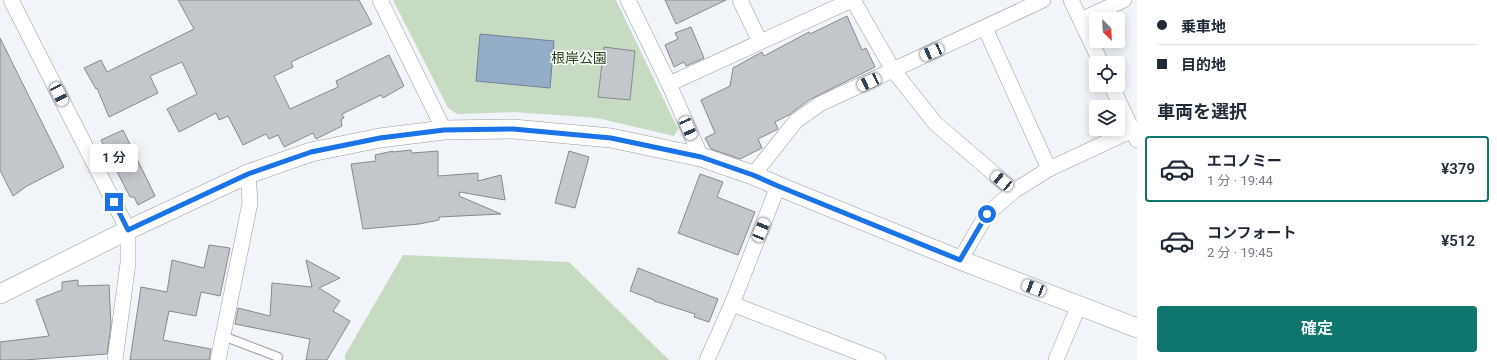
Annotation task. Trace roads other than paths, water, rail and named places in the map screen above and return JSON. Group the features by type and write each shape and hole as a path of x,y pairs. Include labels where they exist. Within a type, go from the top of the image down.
{"street":[{"path":"12,0 128,230 128,263 115,360"},
{"path":"380,0 444,130"},
{"path":"628,0 669,84 701,157"},
{"path":"740,0 760,42"},
{"path":"669,84 852,0 893,70 936,123 1014,191"},
{"path":"753,175 796,121 820,104 1043,0"},
{"path":"1071,0 1098,56"},
{"path":"1081,20 1124,0"},
{"path":"985,28 1049,170"},
{"path":"960,260 987,214 1014,191 1049,170 1135,133 1114,92"},
{"path":"0,294 128,230 248,174 319,151 380,138 444,130 513,129 611,138 701,157 753,175 960,260 1137,328"},
{"path":"218,360 250,203 248,174"},
{"path":"706,360 732,304 778,186"},
{"path":"732,304 878,360"},
{"path":"1056,360 1078,305"}],"lane":[{"path":"223,336 278,357"}],"water":[{"path":"480,34 554,41 550,88 476,81"}],"park label":[{"name":"根岸公園","path":"579,58"}]}
